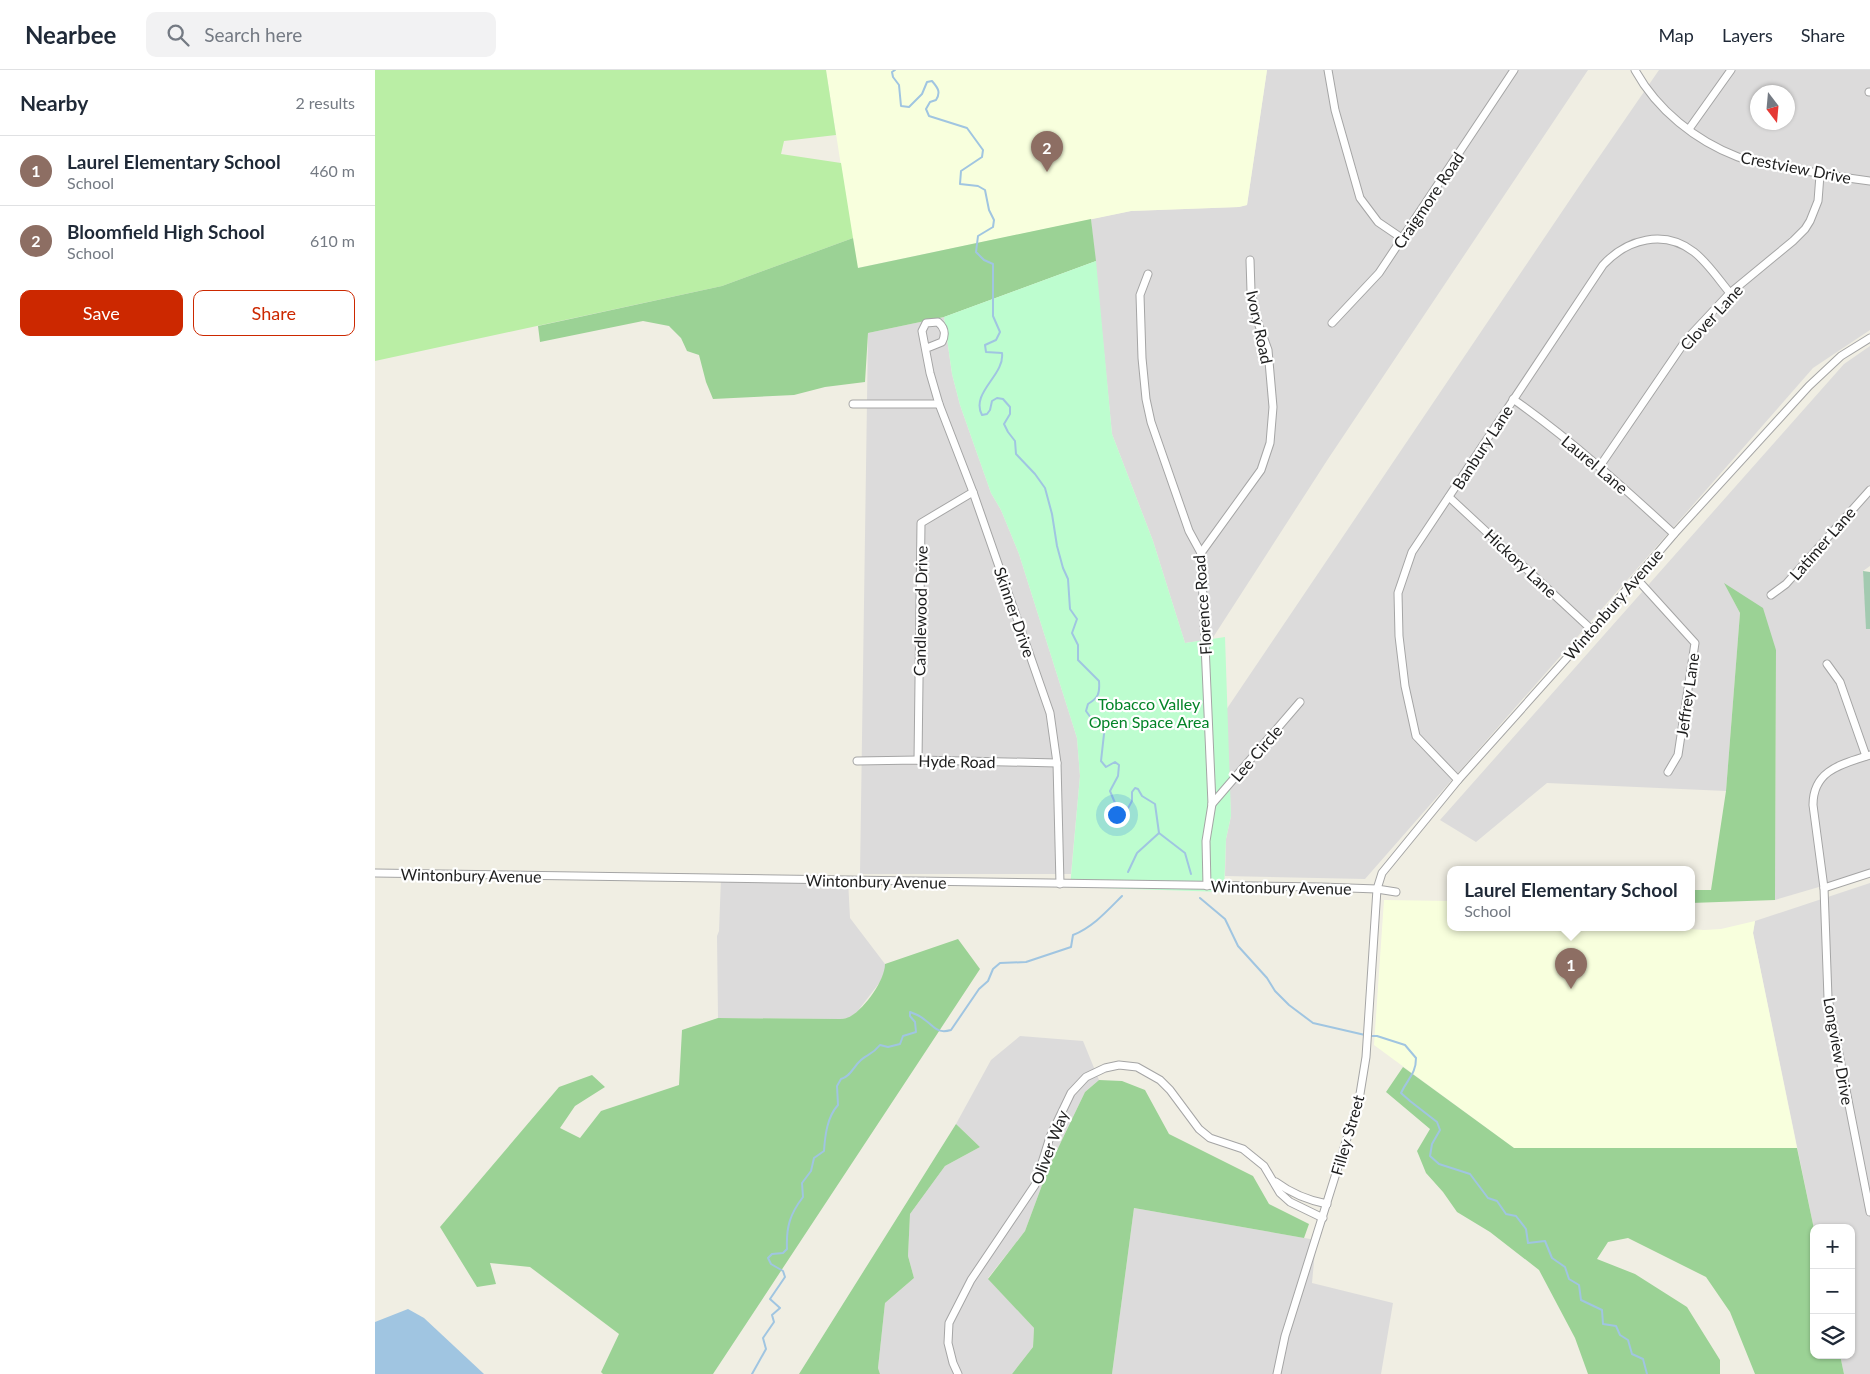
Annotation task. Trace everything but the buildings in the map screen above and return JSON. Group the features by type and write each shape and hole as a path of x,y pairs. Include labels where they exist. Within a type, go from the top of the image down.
{"street":[{"path":"1328,70 1335,110 1359,198 1378,222 1403,239"},
{"name":"Craigmore Road","path":"1332,323 1379,273 1514,70"},
{"name":"Crestview Drive","path":"1635,70 1658,101 1681,124 1707,142 1740,158 1820,174 1870,181"},
{"path":"1689,130 1731,70"},
{"name":"Clover Lane","path":"1600,466 1686,340 1730,293 1805,229 1818,201 1820,174"},
{"name":"Banbury Lane","path":"1458,780 1415,736 1405,686 1399,636 1398,593 1412,552 1603,264 1612,255 1623,247 1635,242 1649,239 1670,241 1682,245 1701,258 1730,293"},
{"name":"Ivory Road","path":"1201,554 1261,470 1270,443 1273,407 1268,350 1257,320 1252,298 1249,260"},
{"name":"Florence Road","path":"1148,274 1140,295 1142,358 1146,399 1151,422 1189,531 1201,554 1212,804 1206,841 1207,886"},
{"name":"Wintonbury Avenue","path":"1377,889 1382,873 1458,780 1592,630 1673,534 1809,386 1841,356 1870,338"},
{"name":"Skinner Drive","path":"927,348 930,373 939,404 973,492 1050,712 1057,763 1060,884"},
{"name":"Laurel Lane","path":"1513,399 1600,466 1673,534"},
{"path":"853,404 939,404"},
{"name":"Latimer Lane","path":"1771,595 1786,584 1870,490"},
{"name":"Candlewood Drive","path":"919,760 921,523 973,492"},
{"name":"Hickory Lane","path":"1449,497 1592,630"},
{"name":"Jeffrey Lane","path":"1637,578 1695,643 1678,755 1668,772"},
{"path":"1827,664 1840,682 1868,755"},
{"name":"Lee Circle","path":"1212,804 1300,702"},
{"name":"Longview Drive","path":"1868,755 1834,768 1824,775 1817,784 1813,796 1824,888 1828,998 1870,1212"},
{"name":"Hyde Road","path":"857,762 919,760 1057,763"},
{"path":"1824,888 1870,873"},
{"name":"Wintonbury Avenue","path":"375,874 1207,886 1377,889 1396,892"},
{"name":"Filley Street","path":"1277,1374 1285,1336 1359,1100 1368,1035 1377,889"},
{"name":"Oliver Way","path":"958,1374 948,1343 949,1323 971,1280 1035,1185 1055,1124 1071,1093 1086,1077 1105,1068 1119,1065 1137,1067 1160,1080 1170,1090 1199,1129 1210,1138 1243,1149 1264,1166 1280,1193 1290,1202 1323,1218"},
{"name":"Oliver Way","path":"1273,1181 1291,1193 1327,1204"}],"shaded area":[{"path":"826,70 1267,70 1247,205 1239,207 1131,211 857,268"},
{"path":"1267,70 1588,70 1328,459 1212,639 1185,643 1153,541 1112,434 1091,219 1131,211 1239,207 1247,205"},
{"path":"1659,70 1870,70 1870,330 1813,368 1365,879 1225,876 1226,839 1231,816 1226,710"},
{"path":"944,317 952,374 960,405 991,493 1001,510 1019,554 1077,738 1080,776 1071,874 860,874 868,333"},
{"path":"1870,346 1870,566 1863,571 1867,629 1870,629 1870,872 1775,900 1776,650 1725,584 1740,613 1726,791 1547,783 1476,842 1440,820 1844,364"},
{"path":"1863,571 1870,572 1870,629 1866,629"},
{"path":"721,878 848,880 850,918 885,964 885,971 880,982 857,1012 849,1018 840,1019 718,1018 717,936 719,931"},
{"path":"1870,883 1870,1374 1844,1374 1841,1359 1855,1359 1855,1224 1813,1224 1753,933 1755,921"},
{"path":"1384,900 1447,901 1447,931 1695,931 1695,929 1721,929 1755,921 1753,933 1797,1148 1514,1148 1374,1045"},
{"path":"1020,1036 1083,1041 1099,1080 1085,1092 1048,1169 1025,1231 988,1278 1034,1328 1033,1347 1012,1374 880,1374 878,1368 885,1303 914,1278 908,1256 910,1214 945,1166 980,1147 956,1124 991,1060"},
{"path":"1134,1208 1316,1240 1312,1283 1393,1303 1381,1374 1112,1374"}],"green space":[{"path":"375,70 826,70 836,135 784,141 781,154 841,163 853,238 722,286 375,361"},
{"path":"1091,219 1096,261 944,317 868,333 865,382 825,387 794,395 713,399 706,382 699,355 687,351 681,338 669,326 643,321 540,342 538,326 722,286 853,238 858,268"},
{"name":"Tobacco Valley Open Space Area","path":"1096,261 1112,434 1153,541 1185,643 1225,637 1231,816 1226,839 1224,892 1070,887 1080,776 1077,738 1019,554 1001,510 991,493 960,405 952,374 944,317"},
{"path":"1724,583 1763,608 1776,650 1775,900 1695,903 1695,890 1711,890 1726,791 1740,613"},
{"path":"958,939 980,969 713,1374 603,1374 601,1372 619,1334 530,1267 490,1263 496,1284 477,1287 440,1227 559,1087 592,1075 605,1087 575,1106 560,1128 580,1138 601,1111 679,1085 682,1030 718,1018 847,1018 862,1007 873,993 882,978 885,964"},
{"path":"1403,1067 1514,1148 1797,1148 1813,1224 1810,1224 1810,1359 1841,1359 1844,1374 1755,1374 1730,1312 1706,1277 1628,1238 1608,1242 1597,1259 1635,1274 1687,1307 1720,1360 1720,1374 1588,1374 1575,1338 1539,1270 1490,1232 1457,1212 1426,1173 1417,1151 1430,1129 1386,1092"},
{"path":"1099,1080 1122,1081 1145,1090 1169,1134 1253,1176 1269,1204 1309,1224 1304,1238 1134,1208 1112,1374 1012,1374 1033,1347 1034,1328 988,1279 1025,1231 1048,1169 1085,1092"},
{"path":"956,1124 980,1147 945,1166 910,1214 908,1256 914,1278 885,1303 878,1368 880,1374 799,1374"}],"water":[{"path":"408,1309 424,1318 484,1374 375,1374 375,1322"}],"waterway":[{"path":"895,70 892,72 899,85 901,106 909,107 922,94 927,82 932,81 939,92 936,100 930,102 926,109 929,116 967,128 983,150 982,157 961,171 960,184 978,186 985,190 989,210 994,220 993,227 978,236 976,252 984,260 993,264 993,316 1000,332 996,340 985,345 986,352 1002,353 1002,361 980,399 982,415 987,414 992,401 997,398 1003,399 1010,407 1010,414 1004,424 1015,441 1016,454 1045,488 1052,514 1057,546 1068,579 1070,609 1077,619 1072,633 1078,645 1078,660 1099,681 1098,695 1088,704 1086,711 1091,718 1101,724 1104,734 1101,761 1106,767 1115,762 1119,765 1118,776 1110,791 1115,803 1123,811 1127,810 1132,801 1132,792 1135,788 1138,789 1142,796 1155,804 1159,833 1185,853 1191,874"},
{"path":"1128,872 1137,853 1159,833"},
{"path":"752,1374 766,1349 763,1338 774,1322 772,1315 780,1308 770,1299 785,1277 783,1271 771,1264 768,1258 772,1254 783,1253 787,1249 787,1234 790,1221 803,1197 802,1183 811,1171 814,1158 824,1151 829,1121 838,1105 837,1086 841,1079 847,1076 861,1060 880,1045 888,1047 900,1044 903,1036 916,1032 915,1022 910,1016 910,1012 922,1017 939,1030 951,1030 979,989 988,981 993,969 1000,963 1026,962 1071,947 1073,935 1093,923 1122,896"},
{"path":"1200,898 1225,919 1238,946 1289,1005 1313,1023 1365,1035"},
{"path":"1370,1036 1377,1036 1405,1045 1416,1058 1413,1072 1401,1093 1437,1122 1440,1130 1432,1144 1430,1156 1439,1164 1470,1174 1488,1198 1497,1201 1506,1214 1516,1216 1526,1229 1528,1243 1545,1241 1552,1258 1565,1267 1569,1279 1579,1285 1581,1300 1602,1310 1603,1324 1616,1326 1620,1335 1628,1340 1632,1354 1643,1359 1647,1374"}],"place":[{"name":"Bloomfield High School","path":"1047,172"},
{"name":"Laurel Elementary School","path":"1571,989"}]}
